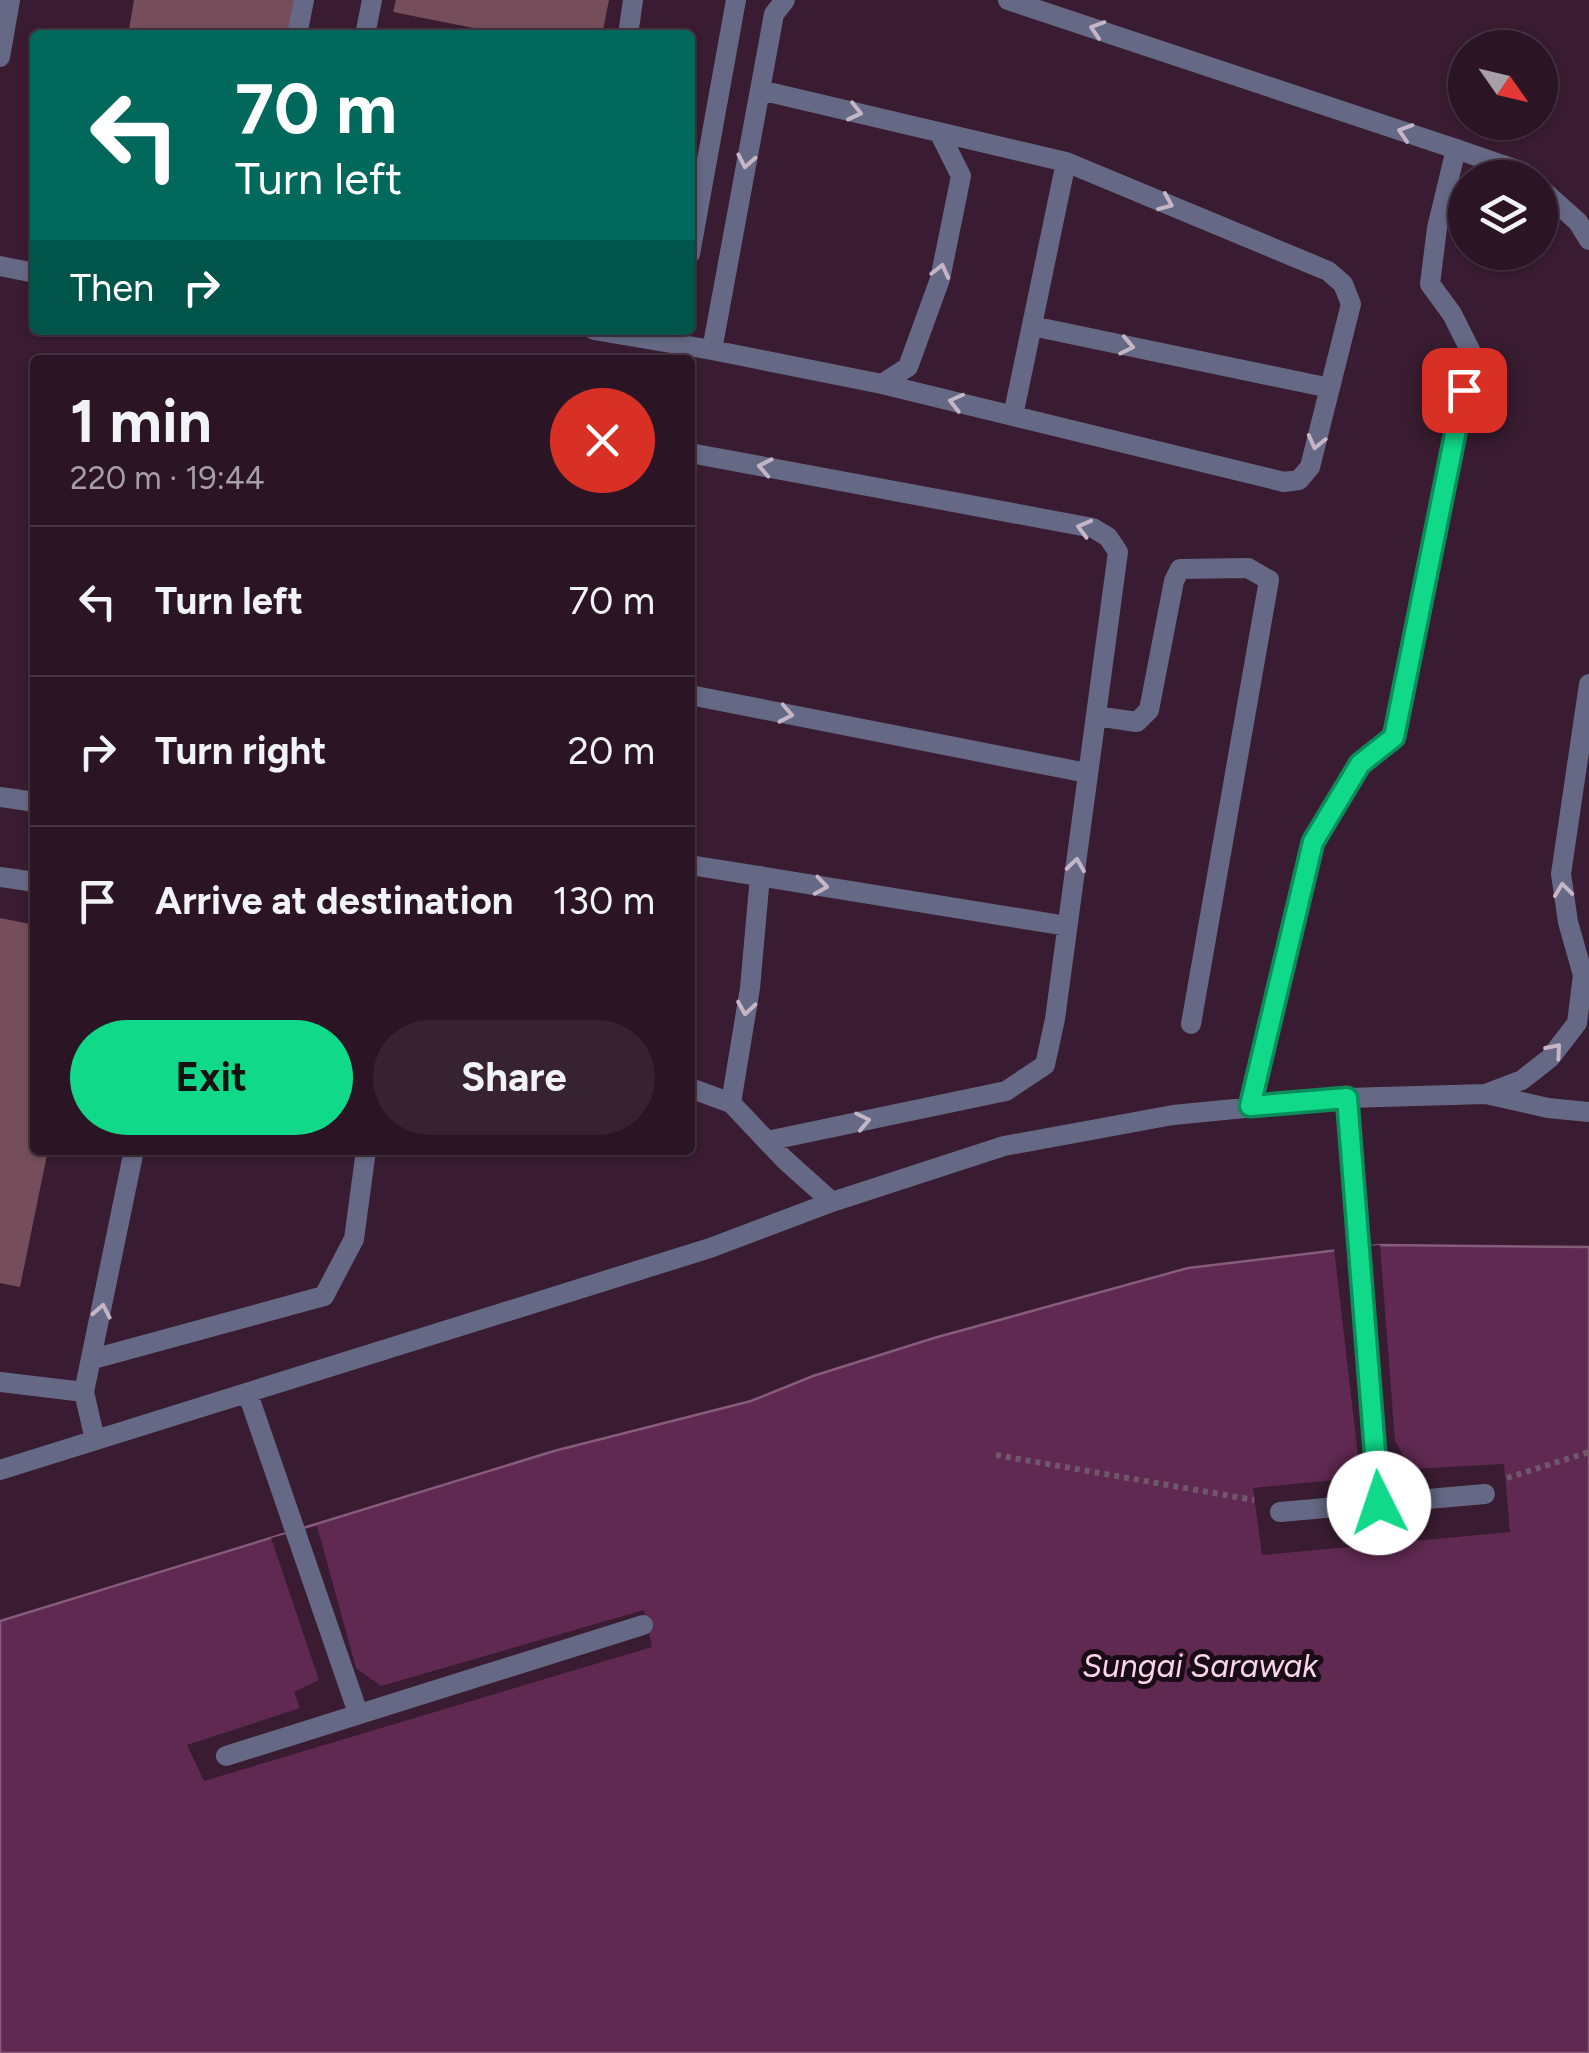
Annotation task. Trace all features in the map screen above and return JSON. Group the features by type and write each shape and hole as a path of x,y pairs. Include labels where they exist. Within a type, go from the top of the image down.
{"street":[{"path":"0,58 10,0"},
{"path":"298,30 304,0"},
{"path":"366,30 372,0"},
{"path":"629,30 633,0"},
{"path":"695,226 736,0"},
{"path":"712,350 774,14 784,0"},
{"path":"1008,0 1488,160"},
{"path":"624,335 882,384 1284,482 1298,480 1310,467 1351,304 1343,284 1328,272 1066,162 760,90"},
{"path":"695,130 711,126"},
{"path":"882,384 908,366 940,279 962,176 939,132"},
{"path":"1250,1106 1313,842 1360,764 1394,737 1471,352 1452,314 1430,284 1437,228 1456,149"},
{"path":"1013,416 1066,162"},
{"path":"1558,204 1578,222 1589,240"},
{"path":"695,258 726,266"},
{"path":"0,266 30,272"},
{"path":"1032,326 1330,388"},
{"path":"695,454 1093,528 1108,537 1118,552 1068,926 1045,1064 1006,1091 768,1142"},
{"path":"1096,716 1137,722 1149,710 1174,581 1180,570 1248,568 1269,580 1191,1024"},
{"path":"1486,1094 1522,1080 1550,1058 1577,1023 1586,979 1568,922 1561,874 1589,684"},
{"path":"695,696 1087,774"},
{"path":"0,797 30,801"},
{"path":"695,866 1068,926"},
{"path":"731,1103 750,988 760,876"},
{"path":"0,877 30,881"},
{"path":"695,1090 731,1103 832,1202"},
{"path":"0,1470 710,1248 832,1202 1004,1146 1172,1116 1347,1098 1486,1094 1548,1108 1589,1112"},
{"path":"1347,1098 1379,1503"},
{"path":"95,1440 84,1392 133,1155"},
{"path":"93,1359 324,1296 354,1239 365,1155"},
{"path":"0,1382 84,1392"},
{"path":"248,1394 358,1713"},
{"path":"1280,1512 1486,1494"},
{"path":"226,1756 643,1625"}],"path":[{"path":"1506,1478 1589,1452"},
{"path":"996,1456 1254,1500"}],"water":[{"name":"Sungai Sarawak","path":"1380,1245 1589,1247 1589,2053 0,2053 0,1621 554,1451 751,1401 813,1376 934,1338 1188,1268"}],"pier":[{"path":"1380,1245 1395,1441 1411,1469 1504,1464 1510,1532 1262,1555 1253,1488 1344,1479 1358,1456 1334,1248"},
{"path":"317,1526 356,1668 381,1686 644,1610 652,1647 204,1781 187,1745 300,1708 294,1692 319,1680 271,1538"}],"building":[{"path":"134,0 297,0 291,30 129,30"},
{"path":"396,0 609,0 603,30 484,30 393,12"},
{"path":"0,918 30,924 30,1155 47,1155 20,1287 0,1283"}],"route":[{"path":"1379,1503 1347,1098 1250,1106 1313,842 1360,764 1394,737 1464,390"}]}
